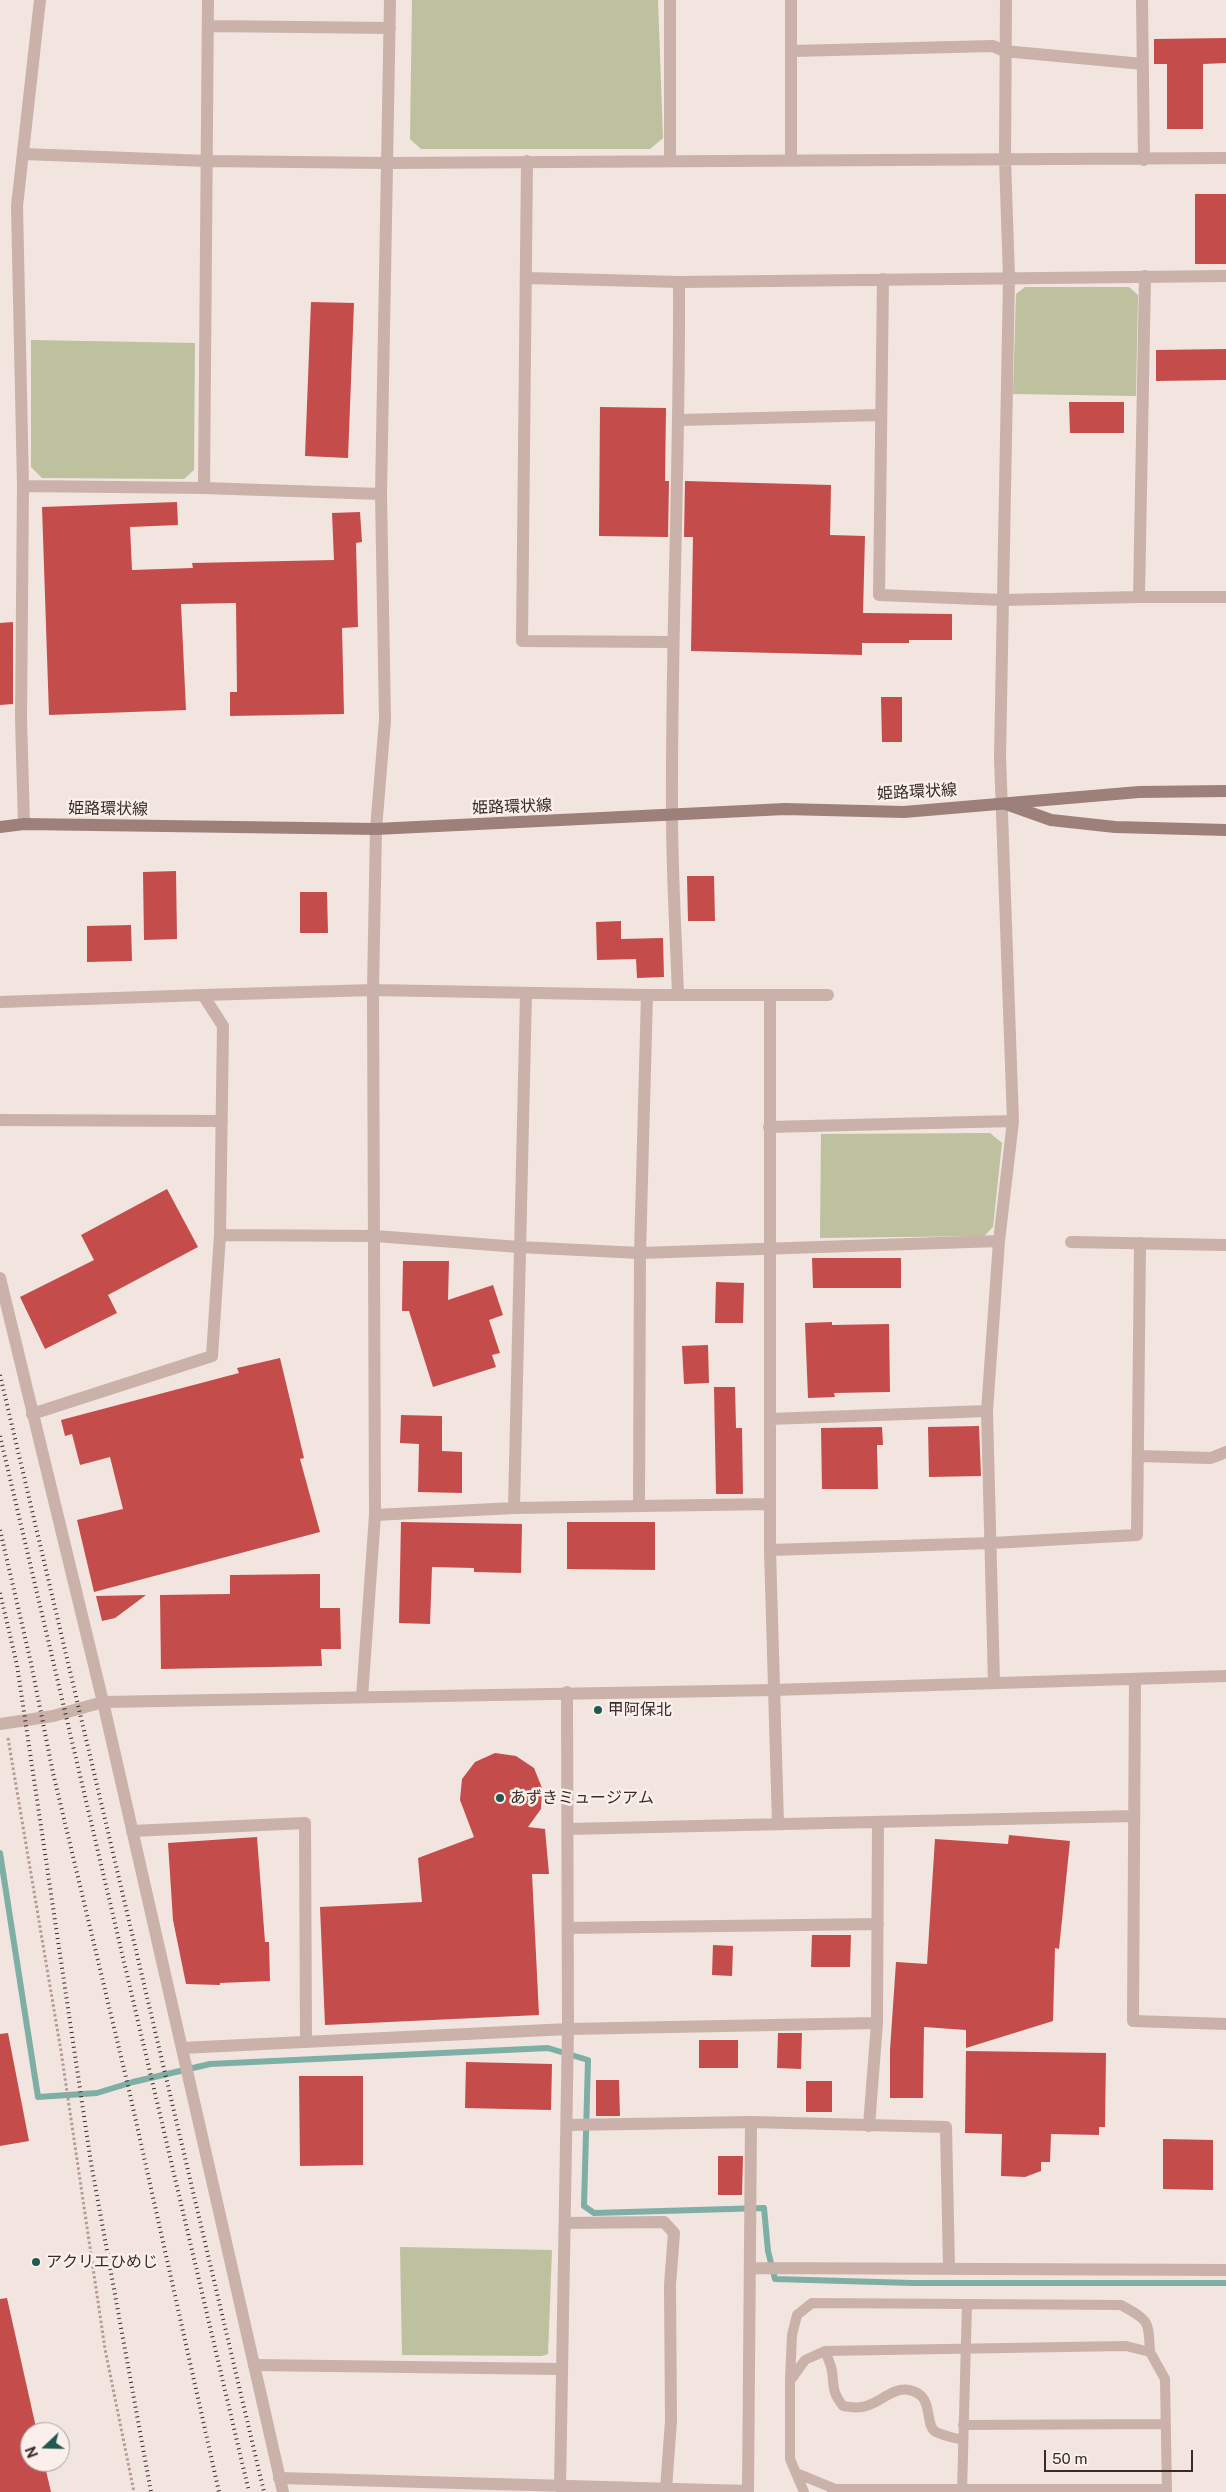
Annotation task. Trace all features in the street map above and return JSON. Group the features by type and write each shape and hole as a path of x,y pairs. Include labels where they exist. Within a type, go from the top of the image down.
{"main road":[{"name":"姫路環状線","path":"0,827 24,824 376,829 785,810 904,812 1002,802 1139,792 1226,791"},
{"name":"姫路環状線","path":"1002,802 1051,820 1115,826 1226,830"},
{"name":"姫路環状線","path":"0,820 24,824"}],"street":[{"path":"24,824 21,719 23,486 17,206 40,0"},
{"path":"204,488 208,0"},
{"path":"362,1697 375,1515 373,990 376,829 385,720 381,494 390,0"},
{"path":"670,0 670,160"},
{"path":"791,0 791,160"},
{"path":"994,1682 992,1543 987,1411 999,1241 1013,1121 1002,802 1003,600 1009,278 1005,159 1004,51 1006,0"},
{"path":"1142,0 1144,160"},
{"path":"208,26 390,28"},
{"path":"792,51 993,46 1004,51 1143,64"},
{"path":"23,154 207,161 386,163 670,160 1144,160 1226,158"},
{"path":"527,161 522,641 673,642"},
{"path":"1139,596 1145,276"},
{"path":"526,278 679,282 1226,276"},
{"path":"883,279 879,595 1003,600 1139,596 1226,598"},
{"path":"678,995 672,816 673,642 680,420 679,282"},
{"path":"680,420 881,415"},
{"path":"23,486 204,488 381,494"},
{"path":"0,1002 373,990 647,995 828,995"},
{"path":"514,1508 526,993"},
{"path":"32,1414 212,1356 220,1235 223,1026 203,995"},
{"path":"639,1505 640,1253 647,995"},
{"path":"770,995 768,1249 770,1550 778,1824"},
{"path":"0,1120 222,1120"},
{"path":"769,1127 1013,1121"},
{"path":"220,1235 375,1236 519,1247 640,1253 999,1241"},
{"path":"1072,1242 1226,1245"},
{"path":"770,1550 992,1543 1137,1535 1140,1243"},
{"path":"0,1278 103,1702 282,2492"},
{"path":"770,1418 987,1411"},
{"path":"1139,1456 1211,1458 1226,1452"},
{"path":"375,1515 514,1508 770,1504"},
{"path":"3,1724 53,1716 103,1702 567,1692 773,1690 1226,1676"},
{"path":"1135,1680 1133,2021 1226,2024"},
{"path":"560,2486 565,2223 573,2125 568,2029 567,1692"},
{"path":"568,1830 1134,1816"},
{"path":"869,2126 877,2022 878,1822"},
{"path":"132,1831 304,1823 306,2042"},
{"path":"568,1928 878,1924"},
{"path":"182,2048 568,2029 877,2022"},
{"path":"573,2125 751,2122 946,2127 949,2268"},
{"path":"279,2478 748,2492 751,2122"},
{"path":"565,2223 664,2222 674,2233 670,2285 671,2421 666,2489"},
{"path":"750,2268 1226,2270"},
{"path":"254,2365 561,2369"}],"lane":[{"path":"796,2472 834,2491 1167,2491 1165,2380 1150,2352 1148,2326 1144,2318 1121,2305 812,2303 797,2315 795,2322 792,2335 790,2381 790,2459 804,2492"},
{"path":"962,2490 964,2348 967,2304"},
{"path":"790,2381 805,2360 825,2351 1126,2346 1150,2352"},
{"path":"825,2351 832,2369 832,2384 836,2397 843,2406 857,2408 868,2406 888,2394 900,2390 909,2390 918,2394 928,2404 931,2426 935,2432 963,2440"},
{"path":"963,2425 1165,2424"}],"path":[{"path":"3,1724 61,2051 105,2349 134,2492"}],"green space":[{"path":"412,0 658,0 663,138 650,149 421,149 410,139"},
{"path":"1025,287 1129,287 1138,295 1136,396 1013,394 1016,294"},
{"path":"31,340 195,343 194,470 184,479 42,478 31,467"},
{"path":"990,1133 1002,1143 993,1227 984,1236 820,1238 821,1134"},
{"path":"400,2247 552,2250 548,2354 542,2356 402,2355"}],"building":[{"path":"1226,38 1226,63 1203,64 1203,129 1167,129 1167,64 1154,64 1154,39"},
{"path":"1195,194 1226,194 1226,264 1195,264"},
{"path":"311,302 354,303 348,458 305,456"},
{"path":"1226,349 1226,380 1156,381 1156,350"},
{"path":"1069,402 1124,402 1124,433 1070,433"},
{"path":"600,407 666,408 665,481 669,481 668,537 599,536"},
{"path":"685,481 831,485 830,535 865,536 863,613 952,614 952,640 909,640 909,643 862,643 862,655 691,651 693,537 684,537"},
{"path":"177,502 178,525 130,527 132,570 193,568 192,563 334,560 332,513 360,512 362,542 356,543 358,627 342,628 344,714 230,716 230,692 237,692 236,603 181,604 186,710 49,715 42,507"},
{"path":"13,622 13,704 0,705 0,623"},
{"path":"881,697 902,697 902,742 882,742"},
{"path":"176,871 177,939 144,940 143,872"},
{"path":"687,876 714,876 715,921 688,921"},
{"path":"300,892 327,892 328,933 300,933"},
{"path":"621,921 621,939 663,938 664,977 637,978 636,959 597,960 596,922"},
{"path":"131,925 132,961 87,962 87,926"},
{"path":"167,1189 198,1247 108,1295 117,1313 45,1349 20,1297 94,1260 81,1235"},
{"path":"812,1258 901,1258 901,1288 813,1288"},
{"path":"403,1261 449,1261 448,1300 493,1285 503,1315 489,1320 500,1353 492,1355 496,1367 433,1387 409,1311 402,1311"},
{"path":"716,1282 744,1283 743,1323 715,1323"},
{"path":"832,1322 832,1325 889,1324 890,1392 834,1393 835,1397 808,1398 805,1323"},
{"path":"708,1345 709,1383 684,1384 682,1346"},
{"path":"280,1358 304,1458 300,1459 320,1532 94,1592 77,1520 123,1509 110,1457 80,1465 72,1434 65,1436 61,1420 239,1373 237,1368"},
{"path":"714,1387 735,1387 736,1428 742,1428 743,1494 716,1494"},
{"path":"401,1415 442,1416 442,1451 462,1452 462,1493 418,1492 419,1444 400,1443"},
{"path":"979,1426 981,1476 929,1477 928,1427"},
{"path":"882,1427 883,1445 877,1445 878,1489 822,1489 821,1428"},
{"path":"401,1522 522,1524 521,1573 474,1572 474,1568 432,1567 430,1624 399,1623"},
{"path":"567,1522 655,1522 655,1570 567,1569"},
{"path":"320,1574 320,1608 340,1608 341,1649 321,1649 322,1666 161,1669 160,1595 230,1594 230,1575"},
{"path":"146,1595 115,1618 102,1621 96,1596"},
{"path":"495,1753 516,1756 534,1768 542,1788 541,1809 528,1827 545,1829 549,1874 532,1874 539,2015 325,2025 320,1907 422,1902 418,1858 474,1837 460,1800 462,1779 475,1762"},
{"path":"1009,1835 1070,1841 1059,1949 1055,1948 1053,2021 966,2048 966,2030 924,2027 923,2098 890,2098 890,2050 896,1962 927,1964 935,1839 1008,1844"},
{"path":"257,1837 265,1942 269,1942 270,1981 220,1983 220,1985 186,1984 173,1920 168,1843"},
{"path":"812,1935 851,1935 850,1967 811,1967"},
{"path":"713,1945 733,1946 732,1976 712,1975"},
{"path":"8,2033 29,2141 0,2146 0,2034"},
{"path":"778,2033 802,2033 801,2069 777,2068"},
{"path":"699,2040 738,2040 738,2068 699,2068"},
{"path":"966,2051 1106,2053 1105,2127 1099,2127 1099,2135 1051,2134 1050,2162 1041,2162 1041,2171 1025,2177 1001,2176 1002,2134 965,2133"},
{"path":"466,2062 552,2064 551,2110 465,2108"},
{"path":"299,2076 363,2076 363,2165 300,2166"},
{"path":"596,2080 619,2080 620,2116 596,2116"},
{"path":"806,2081 832,2081 832,2112 806,2112"},
{"path":"1163,2139 1213,2140 1213,2190 1163,2189"},
{"path":"718,2156 743,2156 742,2195 718,2195"},
{"path":"7,2298 35,2422 20,2422 20,2472 46,2472 51,2492 0,2492 0,2299"}],"waterway":[{"path":"0,1853 38,2097 97,2093 133,2082 210,2064 548,2048 588,2060 584,2206 594,2213 764,2208 768,2251 775,2279 912,2283 1226,2283"}],"railway":[{"path":"0,1375 264,2492"},
{"path":"0,1436 249,2492"},
{"path":"0,1530 31,1663 53,1773 129,2090 219,2492"},
{"path":"0,1593 17,1665 91,2163 151,2492"}],"place":[{"name":"甲阿保北","path":"598,1710"},
{"name":"あずきミュージアム","path":"500,1798"},
{"name":"アクリエひめじ","path":"36,2262"}]}
